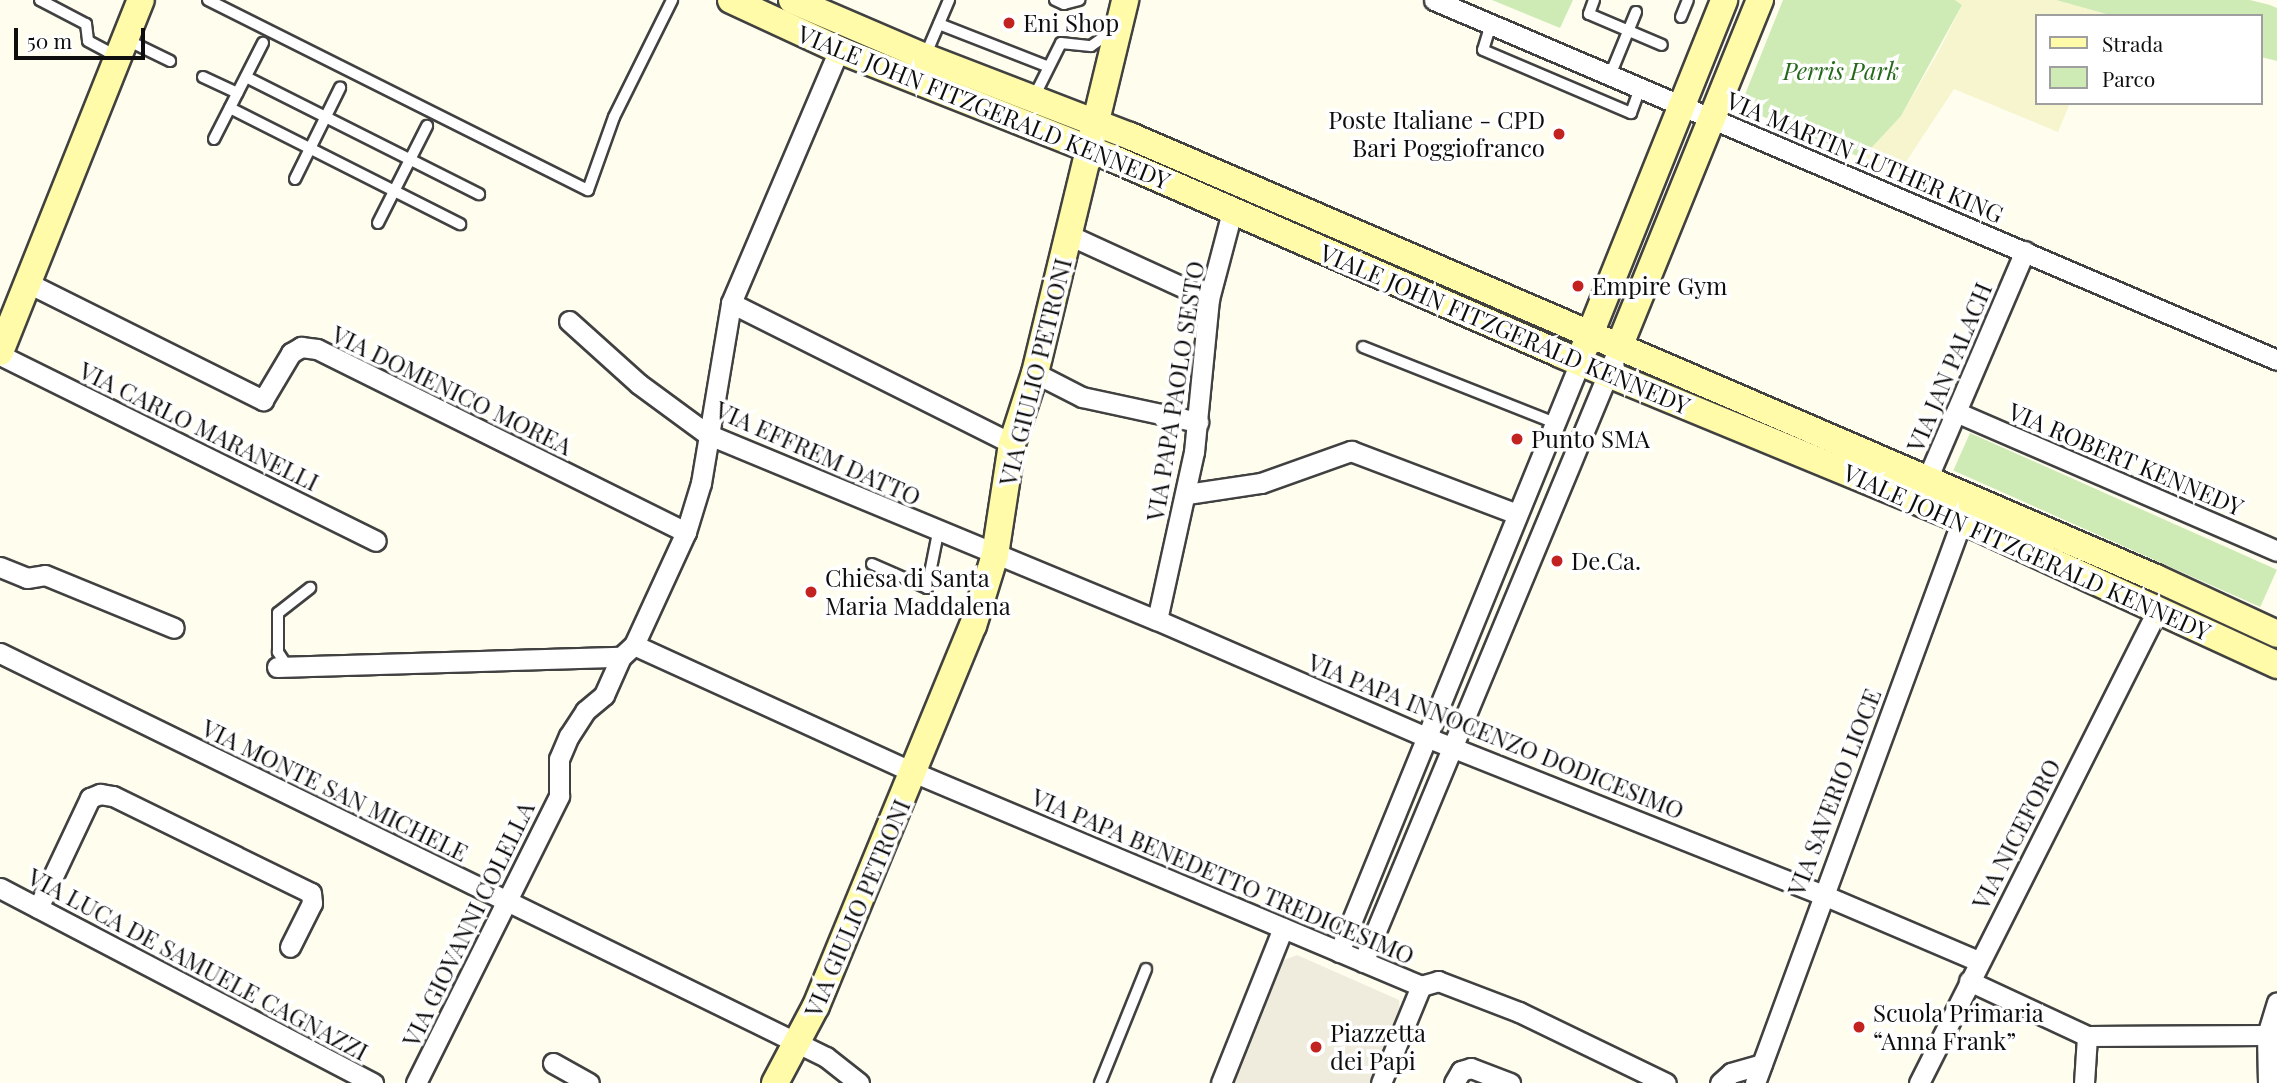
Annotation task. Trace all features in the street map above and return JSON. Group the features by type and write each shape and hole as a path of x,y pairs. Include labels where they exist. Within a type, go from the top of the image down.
{"main road":[{"path":"0,353 141,0"},
{"name":"VIALE JOHN FITZGERALD KENNEDY","path":"731,0 839,50 1089,149 1606,374 1922,490 2277,634"},
{"name":"VIALE JOHN FITZGERALD KENNEDY","path":"792,0 925,57 1094,122 1619,347 1922,490 1962,520 2159,607 2277,665"},
{"name":"VIA GIULIO PETRONI","path":"775,1083 799,1045 973,626 995,555 1012,444 1034,373 1125,0"},
{"path":"1580,362 1588,334 1724,0"},
{"path":"1619,347 1760,0"}],"street":[{"name":"VIA MARTIN LUTHER KING","path":"1434,0 1642,86 2277,360"},
{"name":"VIA GIOVANNI COLELLA","path":"416,1083 559,796 559,759 569,736 585,710 604,695 686,532 701,483 730,303 839,50"},
{"name":"VIA PAPA PAOLO SESTO","path":"1157,620 1187,494 1198,422 1209,299 1232,212"},
{"path":"1069,235 1209,299"},
{"name":"VIA JAN PALACH","path":"1922,490 2025,251"},
{"name":"VIA DOMENICO MOREA","path":"28,283 263,400 291,353 301,347 317,349 686,532"},
{"path":"730,303 1012,444"},
{"name":"VIA EFFREM DATTO","path":"569,321 639,384 707,434 995,555"},
{"path":"1363,962 1619,347"},
{"name":"VIA CARLO MARANELLI","path":"0,353 376,541"},
{"path":"1339,952 1580,362"},
{"path":"1034,373 1082,397 1198,422"},
{"name":"VIA ROBERT KENNEDY","path":"1956,412 2277,551"},
{"path":"1187,494 1261,483 1351,451 1517,514"},
{"name":"VIA SAVERIO LIOCE","path":"1755,1083 1821,894 1962,520"},
{"name":"VIA PAPA INNOCENZO DODICESIMO","path":"995,555 1157,620 1426,737 1821,894 1978,961"},
{"path":"0,567 27,578 46,575 174,628"},
{"name":"VIA NICEFORO","path":"1919,1083 1978,961 2159,607"},
{"path":"282,666 628,651"},
{"name":"VIA PAPA BENEDETTO TREDICESIMO","path":"628,651 1421,986 1438,981 1519,1012 1666,1083"},
{"name":"VIA MONTE SAN MICHELE","path":"0,653 826,1058 859,1083"},
{"path":"38,908 90,798 100,794 113,796 310,893 312,902 290,947"},
{"name":"VIA LUCA DE SAMUELE CAGNAZZI","path":"0,888 373,1083"},
{"path":"1221,1083 1283,928"},
{"path":"1969,981 2087,1036 2267,1035"},
{"path":"1381,1083 1421,986"},
{"path":"2268,1083 2267,1035 2277,1002"},
{"path":"2084,1083 2087,1036"},
{"path":"553,1063 589,1083"},
{"path":"1720,1083 1731,1073 1762,1064"},
{"path":"1454,1083 1461,1071 1471,1068 1510,1083"}],"lane":[{"path":"40,0 86,24 88,41 170,61"},
{"path":"208,0 588,190 614,117 672,0"},
{"path":"925,57 949,0"},
{"path":"1055,0 1064,4 1079,0"},
{"path":"1594,0 1589,14 1662,45"},
{"path":"1681,18 1688,0"},
{"path":"1611,73 1636,12"},
{"path":"1490,23 1483,50 1631,113 1642,86"},
{"path":"939,24 1046,66"},
{"path":"1034,98 1046,66 1061,43 1091,46 1117,28"},
{"path":"214,139 262,43"},
{"path":"203,76 237,93"},
{"path":"246,77 479,194"},
{"path":"295,179 340,88"},
{"path":"230,108 460,224"},
{"path":"378,223 427,126"},
{"path":"1363,347 1555,423"},
{"path":"872,564 927,587 939,533"},
{"path":"282,666 278,652 278,613 310,588"},
{"path":"1100,1083 1146,969"}],"green space":[{"path":"1492,0 1573,0 1560,28"},
{"name":"Perris Park","path":"1783,0 1955,0 1962,5 1901,116 1862,158 1740,107"},
{"path":"1955,0 2056,0 2105,14 2036,14 2036,105 2069,105 2058,132 1954,89 1898,174 1862,158 1901,116 1962,5"},
{"path":"2056,0 2250,0 2270,5 2277,8 2277,61 2263,58 2263,14 2106,14"},
{"path":"1970,433 2277,570 2260,607 1953,470"}],"shaded area":[{"name":"Piazzetta dei Papi","path":"1297,955 1399,1000 1400,1011 1370,1083 1232,1083 1282,961"}],"place":[{"name":"Eni Shop","path":"1009,23"},
{"name":"Poste Italiane - CPD Bari Poggiofranco","path":"1559,134"},
{"name":"Empire Gym","path":"1578,286"},
{"name":"Punto SMA","path":"1517,439"},
{"name":"De.Ca.","path":"1557,561"},
{"name":"Chiesa di Santa Maria Maddalena","path":"811,592"},
{"name":"Scuola Primaria “Anna Frank”","path":"1859,1027"},
{"name":"Piazzetta dei Papi","path":"1316,1047"}]}
